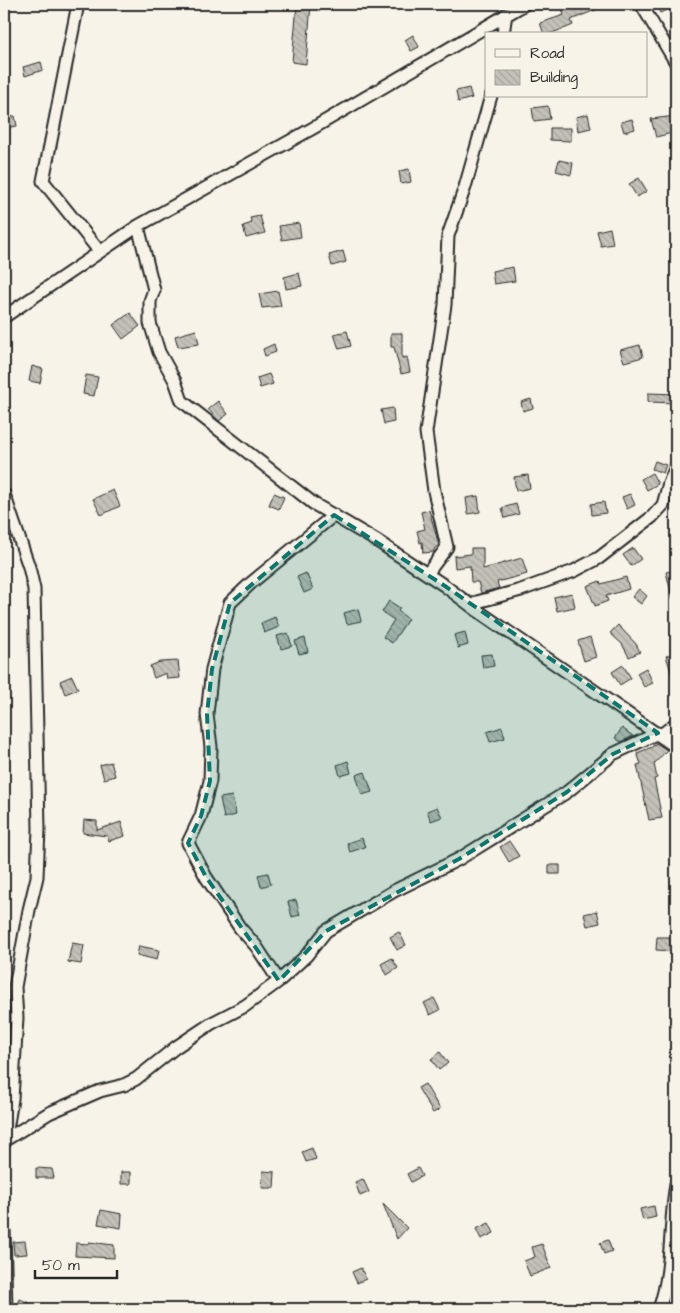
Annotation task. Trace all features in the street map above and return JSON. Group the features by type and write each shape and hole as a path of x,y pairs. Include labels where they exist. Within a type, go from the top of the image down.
{"street":[{"path":"78,4 43,181 100,252"},
{"path":"4,317 138,226 315,127 525,4"},
{"path":"640,4 676,63"},
{"path":"503,32 506,14"},
{"path":"427,574 447,547 434,491 426,432 445,305 448,236 465,187 490,98"},
{"path":"138,226 154,290 150,301 150,323 159,352 175,381 182,401 314,504 427,574 676,747"},
{"path":"478,611 475,605 477,602 521,590 574,571 598,558 664,505 669,483 676,466"},
{"path":"4,494 29,567 34,590 40,829 37,877 29,910 16,987 17,1018 12,1099 4,1143"},
{"path":"279,980 256,946 240,928 211,884 188,843 201,816 210,782 211,747 207,714 212,669 230,603 250,584 334,515"},
{"path":"4,1143 49,1113 100,1090 136,1079 176,1047 212,1023 245,1006 279,980 306,956 326,931 394,891 459,859 567,792 613,754 659,734 676,723"},
{"path":"659,1309 667,1281 676,1184"},
{"path":"4,1231 6,1309"}],"highlighted area":[{"path":"334,515 445,586 658,733 613,754 567,792 459,859 326,931 279,981 206,877 188,843 201,816 210,781 207,714 212,669 230,603"}],"building":[{"path":"297,4 311,4 306,64 292,62"},
{"path":"561,4 610,4 571,20 573,25 554,32 543,32 540,23 564,15"},
{"path":"655,4 676,4 676,6 660,13"},
{"path":"413,35 419,47 411,51 405,40"},
{"path":"41,62 43,70 25,76 23,67"},
{"path":"469,88 472,98 458,102 456,91"},
{"path":"548,106 550,119 534,121 532,108"},
{"path":"588,114 591,128 578,131 576,117"},
{"path":"15,116 17,126 4,128 4,118"},
{"path":"676,116 676,132 656,137 651,119"},
{"path":"632,119 635,129 624,132 621,122"},
{"path":"550,128 571,128 571,141 550,140"},
{"path":"559,160 573,163 571,175 556,171"},
{"path":"409,169 411,182 401,184 399,171"},
{"path":"639,178 647,191 637,197 629,184"},
{"path":"260,216 265,233 246,238 243,226 252,223 250,218"},
{"path":"299,223 301,237 282,240 279,226"},
{"path":"610,228 613,244 601,246 597,231"},
{"path":"343,251 346,262 332,266 329,255"},
{"path":"513,267 515,281 494,284 492,271"},
{"path":"299,273 302,286 286,289 284,277"},
{"path":"278,291 281,306 262,308 259,294"},
{"path":"130,313 140,326 123,339 113,325"},
{"path":"196,330 199,344 178,347 175,336"},
{"path":"347,331 351,346 339,349 334,334"},
{"path":"391,333 402,333 402,358 407,357 410,372 401,374 394,347 391,347"},
{"path":"274,344 276,352 265,356 263,349"},
{"path":"640,345 643,357 624,362 620,350"},
{"path":"32,366 43,369 40,383 29,381"},
{"path":"269,374 273,384 260,388 257,378"},
{"path":"86,375 98,377 94,396 83,394"},
{"path":"648,393 676,394 676,403 648,402"},
{"path":"531,399 533,408 523,411 521,402"},
{"path":"218,401 228,414 219,421 208,409"},
{"path":"393,408 394,422 384,424 381,410"},
{"path":"655,461 666,465 663,473 652,469"},
{"path":"652,473 658,484 647,490 641,479"},
{"path":"528,475 530,488 516,491 514,477"},
{"path":"113,490 120,506 101,515 93,499"},
{"path":"274,493 284,497 279,509 269,505"},
{"path":"630,494 635,505 627,509 622,497"},
{"path":"478,496 480,512 468,514 466,498"},
{"path":"604,502 606,513 592,515 591,504"},
{"path":"516,504 519,514 505,518 502,508"},
{"path":"429,510 439,545 434,549 434,552 423,553 422,542 420,543 417,531 425,529 421,512"},
{"path":"471,548 483,548 483,569 522,558 527,574 497,582 499,588 481,593 478,582 471,582 470,566 455,568 454,556 471,554"},
{"path":"633,548 641,559 631,566 623,555"},
{"path":"676,570 676,599 673,600 666,572"},
{"path":"306,573 313,589 304,593 297,577"},
{"path":"626,577 629,589 606,596 608,601 595,606 587,586 600,581 601,584"},
{"path":"639,589 647,596 641,604 632,597"},
{"path":"572,593 575,607 557,611 554,597"},
{"path":"389,601 400,608 398,611 408,619 392,643 383,637 394,620 382,612"},
{"path":"358,609 361,621 347,624 344,613"},
{"path":"275,617 279,627 264,633 261,623"},
{"path":"618,625 636,644 640,652 629,657 622,644 610,633"},
{"path":"465,632 468,645 458,648 454,635"},
{"path":"288,633 292,646 281,649 277,636"},
{"path":"590,637 596,657 584,661 578,641"},
{"path":"305,638 308,652 299,654 295,641"},
{"path":"676,653 676,680 674,681 666,656"},
{"path":"492,654 494,666 483,668 481,655"},
{"path":"178,661 180,678 167,679 166,673 154,678 150,666 160,662"},
{"path":"623,665 631,678 620,685 612,672"},
{"path":"646,668 653,683 644,687 637,673"},
{"path":"72,676 78,689 65,694 60,681"},
{"path":"502,727 505,738 490,742 487,732"},
{"path":"622,728 633,736 621,742 615,738"},
{"path":"656,743 667,750 654,764 657,778 654,779 662,818 649,820 637,765 641,764 637,753 652,747"},
{"path":"348,761 351,773 340,776 337,765"},
{"path":"111,762 115,776 104,779 100,765"},
{"path":"365,772 372,792 362,795 356,775"},
{"path":"232,796 236,815 224,818 220,798"},
{"path":"437,807 442,817 431,821 427,811"},
{"path":"84,820 97,821 97,830 121,822 125,836 109,841 107,836 83,833"},
{"path":"362,838 365,847 350,852 347,843"},
{"path":"509,841 519,856 509,862 500,847"},
{"path":"549,865 560,865 560,874 549,874"},
{"path":"268,873 271,884 261,887 258,875"},
{"path":"296,900 300,915 292,917 288,902"},
{"path":"597,911 600,923 587,926 584,914"},
{"path":"399,932 406,945 397,950 390,937"},
{"path":"657,937 670,937 670,951 656,950"},
{"path":"72,943 84,945 81,964 68,962"},
{"path":"139,946 159,950 157,960 137,955"},
{"path":"392,958 398,968 387,975 381,964"},
{"path":"434,998 440,1010 430,1015 424,1003"},
{"path":"440,1052 448,1063 439,1070 431,1059"},
{"path":"425,1084 440,1109 433,1113 418,1088"},
{"path":"312,1148 316,1159 306,1162 302,1152"},
{"path":"36,1168 52,1169 54,1178 36,1178"},
{"path":"418,1168 422,1176 411,1182 407,1174"},
{"path":"263,1171 275,1172 274,1188 262,1188"},
{"path":"121,1172 131,1172 131,1184 121,1184"},
{"path":"363,1179 369,1192 360,1196 355,1182"},
{"path":"383,1204 407,1228 397,1239"},
{"path":"654,1206 656,1217 643,1220 640,1209"},
{"path":"101,1210 122,1214 121,1228 98,1224"},
{"path":"489,1223 494,1233 481,1239 476,1229"},
{"path":"608,1240 612,1251 604,1254 600,1243"},
{"path":"25,1241 27,1254 14,1255 13,1242"},
{"path":"89,1242 114,1245 114,1258 75,1256 76,1243 89,1244"},
{"path":"542,1244 551,1268 530,1276 524,1261 535,1257 532,1247"},
{"path":"361,1268 366,1279 357,1283 352,1272"},
{"path":"20,1299 42,1309 16,1309"}]}
